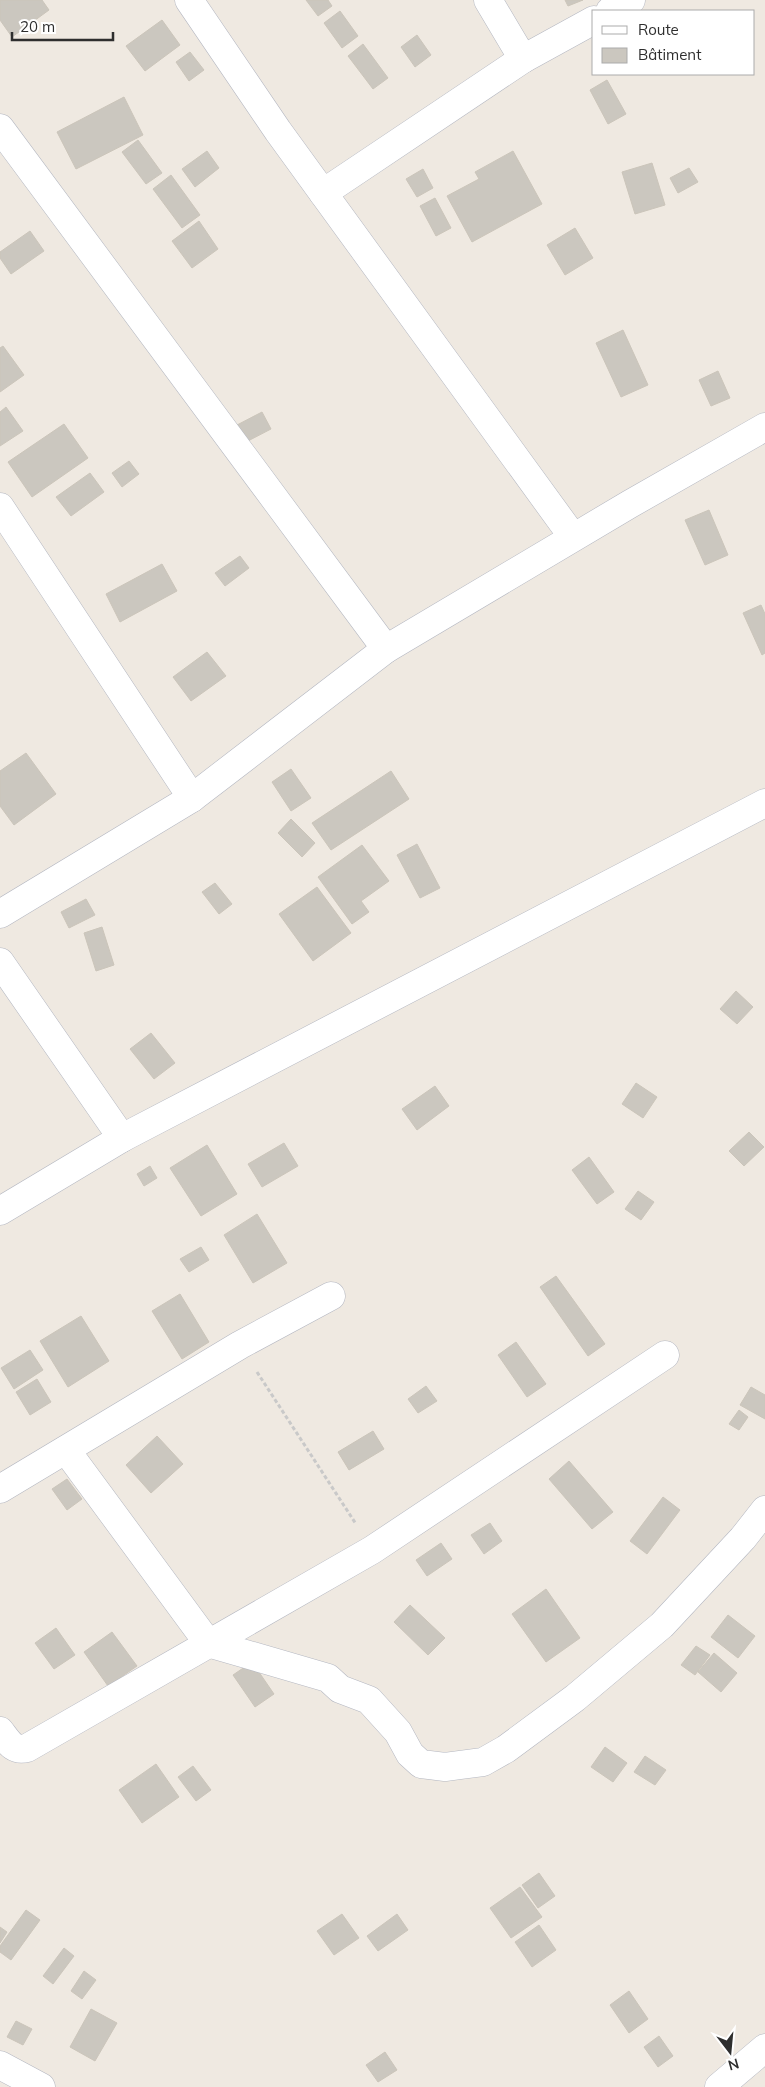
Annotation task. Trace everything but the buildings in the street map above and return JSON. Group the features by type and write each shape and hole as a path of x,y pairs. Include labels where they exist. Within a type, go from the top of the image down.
{"street":[{"path":"189,0 278,131 574,537"},
{"path":"488,0 523,59"},
{"path":"612,10 631,0"},
{"path":"323,193 523,59 592,21"},
{"path":"0,128 386,649"},
{"path":"0,914 192,798 386,649 574,537 765,427"},
{"path":"0,507 192,798"},
{"path":"0,1211 122,1138 765,803"},
{"path":"0,962 122,1138"},
{"path":"0,1490 240,1345 331,1296"},
{"path":"0,1731 11,1746 21,1750 27,1748 372,1550 664,1355"},
{"path":"66,1450 208,1643 328,1678 340,1689 369,1700 398,1732 410,1754 421,1764 445,1767 483,1762 506,1749 574,1698 662,1625 743,1538 765,1510"},
{"path":"719,2087 765,2048"},
{"path":"0,2065 40,2087"}],"path":[{"path":"240,1345 372,1550"}]}
